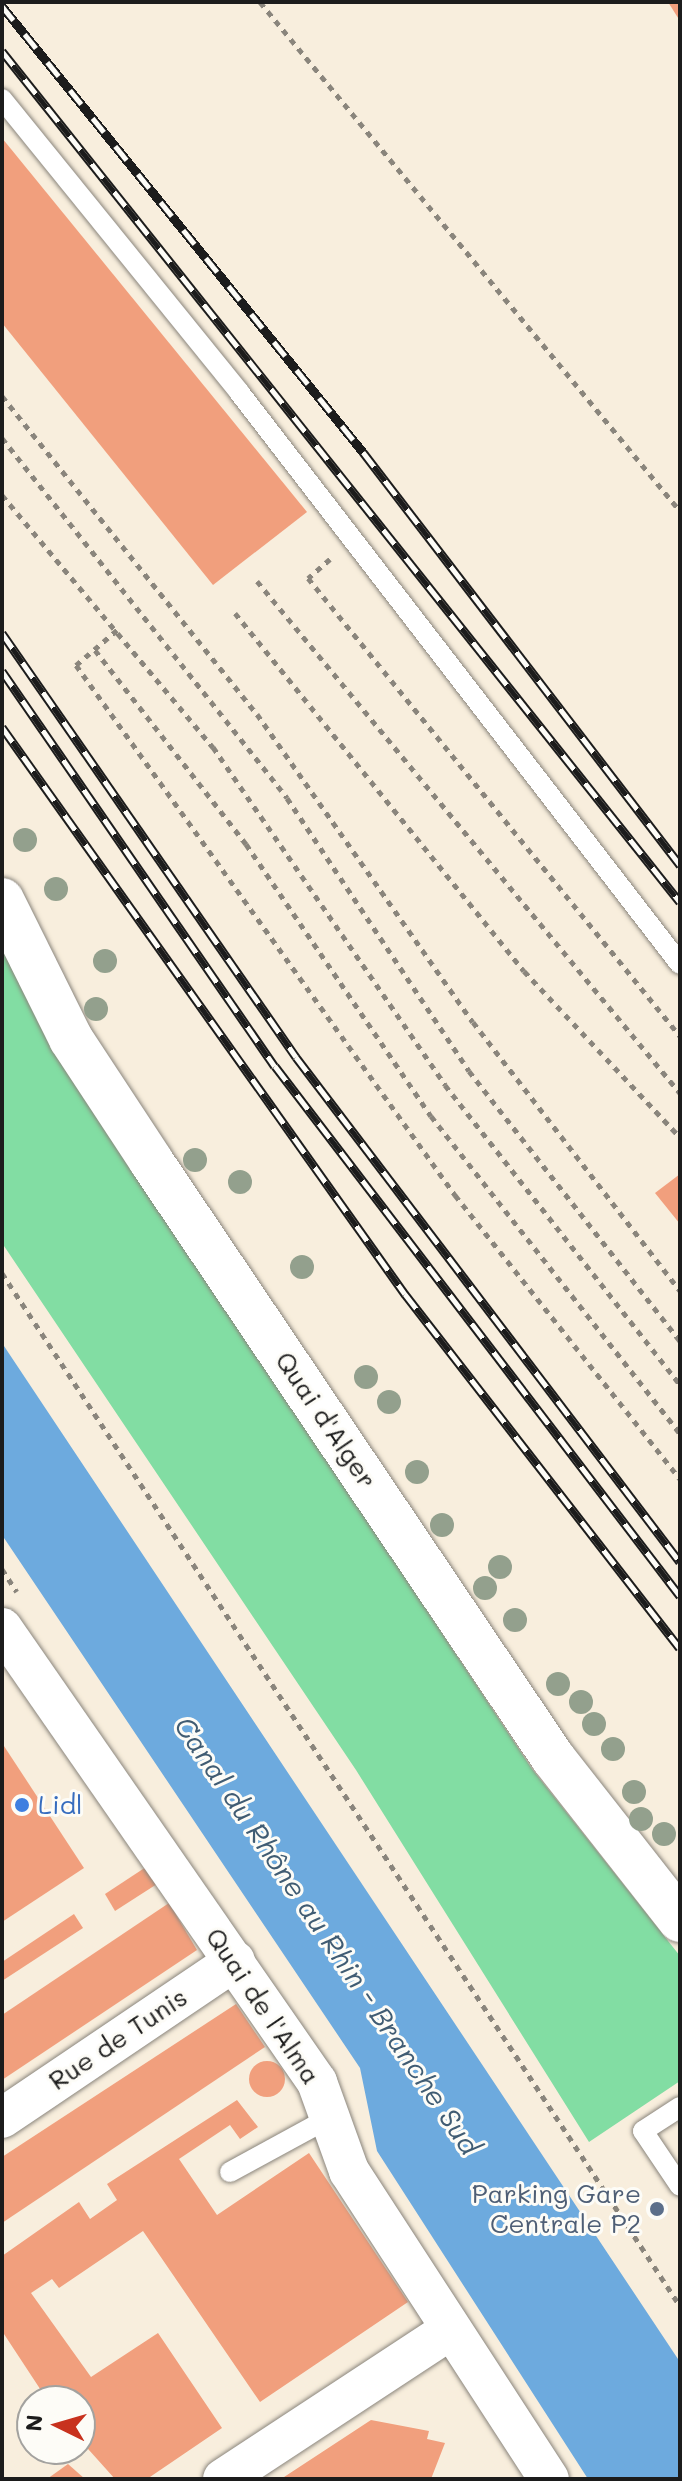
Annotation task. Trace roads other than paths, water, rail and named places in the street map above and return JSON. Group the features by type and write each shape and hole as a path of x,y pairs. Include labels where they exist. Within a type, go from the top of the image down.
{"main road":[{"name":"Quai d'Alger","path":"2,900 71,1039 151,1161 553,1758 680,1920"}],"street":[{"name":"Quai de l'Alma","path":"2,1628 317,2082 349,2171 549,2479"},
{"name":"Rue de Tunis","path":"2,2118 235,1961"},
{"path":"223,2479 450,2330"}],"lane":[{"path":"2,99 239,392 680,964"},
{"path":"680,2107 643,2131 680,2186"},
{"path":"230,2172 329,2118"}],"water":[{"name":"Canal du Rhône au Rhin - Branche Sud","path":"2,1343 680,2362 680,2479 588,2479 377,2151 360,2068 2,1535"}],"railway":[{"path":"2,6 363,452 680,865"},
{"path":"2,51 680,902"},
{"path":"2,633 296,1057 680,1562"},
{"path":"2,671 275,1066 680,1596"},
{"path":"2,727 405,1294 680,1648"}],"place":[{"name":"Lidl","path":"22,1805"},
{"name":"Parking Gare Centrale P2","path":"657,2209"}]}
